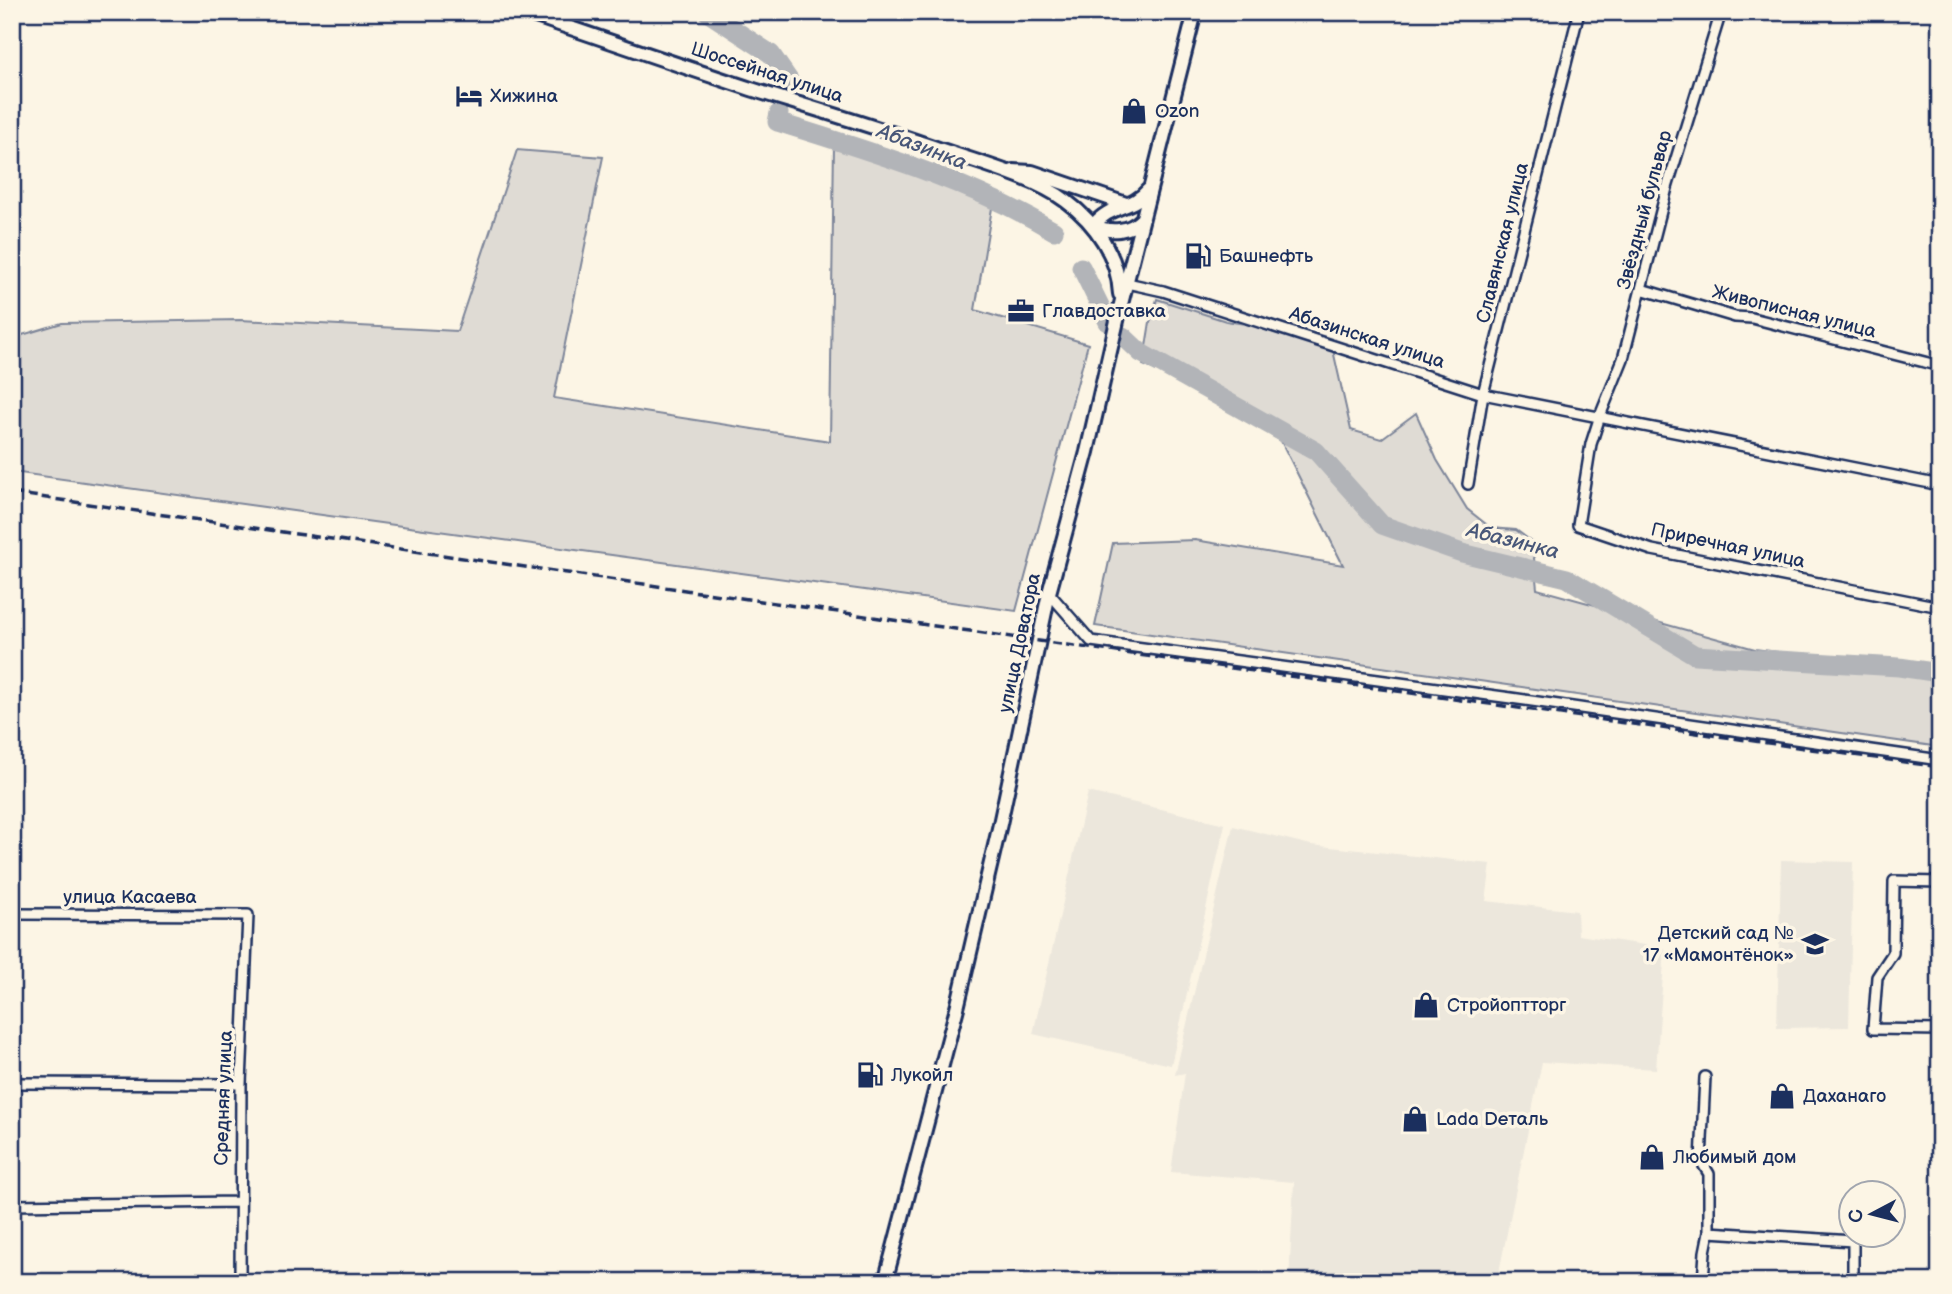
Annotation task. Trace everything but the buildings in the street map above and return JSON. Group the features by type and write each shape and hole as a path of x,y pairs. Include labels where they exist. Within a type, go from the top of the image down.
{"main road":[{"name":"Шоссейная улица","path":"524,12 999,170 1061,197 1093,226"},
{"name":"Шоссейная улица","path":"537,12 753,86 899,132 999,170 1032,172 1126,204"},
{"name":"улица Доватора","path":"885,1282 961,991 1049,593 1087,452 1119,312 1195,12"},
{"path":"1093,226 1108,211 1140,199 1152,184"},
{"path":"1093,226 1104,230 1121,230 1131,228 1143,219"},
{"path":"1093,226 1111,272 1119,312"}],"street":[{"name":"Славянская улица","path":"1468,484 1483,394 1578,12"},
{"name":"Звёздный бульвар","path":"1600,416 1623,359 1667,188 1721,12"},
{"name":"Абазинская улица","path":"1127,283 1163,291 1483,394 1940,485"},
{"name":"Живописная улица","path":"1641,289 1735,317 1752,318 1940,366"},
{"name":"Приречная улица","path":"1600,416 1589,459 1578,525 1652,550 1940,607"},
{"path":"1049,593 1091,641 1940,760"},
{"path":"1940,882 1894,881 1893,953 1877,977 1873,1029 1940,1030"},
{"name":"улица Касаева","path":"12,914 248,915"},
{"name":"Средняя улица","path":"240,1282 241,1084 248,915"},
{"path":"1703,1282 1709,1232 1709,1174 1701,1161 1705,1077"},
{"path":"12,1083 241,1084"},
{"path":"12,1205 239,1202"},
{"path":"1709,1232 1853,1241 1853,1282"}],"shaded area":[{"path":"834,144 993,202 975,310 1088,344 1016,611 12,472 12,338 62,323 240,320 457,331 517,150 603,157 554,398 830,441"},
{"path":"1157,299 1226,321 1285,330 1333,350 1351,430 1381,439 1416,413 1437,460 1467,509 1491,528 1516,530 1539,547 1534,558 1537,589 1755,649 1940,673 1940,747 1095,626 1113,543 1195,540 1343,565 1281,441 1200,390 1143,365"},
{"path":"1088,792 1225,824 1171,1065 1033,1034"},
{"name":"Стройоптторг","path":"1233,826 1311,845 1491,864 1486,901 1577,911 1578,935 1665,948 1656,1069 1542,1062 1497,1282 1289,1282 1294,1182 1171,1172 1185,1073 1175,1075"},
{"name":"Детский сад № 17 «Мамонтёнок»","path":"1781,860 1853,862 1849,1027 1777,1028"}],"waterway":[{"name":"Абазинка","path":"707,12 771,54 789,80 788,84"},
{"name":"Абазинка","path":"779,113 777,122 884,156 954,182 1054,231"},
{"name":"Абазинка","path":"1081,267 1108,322"},
{"name":"Абазинка","path":"1123,336 1141,353 1316,451 1382,525 1462,553 1567,578 1695,655 1899,667 1940,673"}],"railway":[{"path":"12,493 1940,767"}],"place":[{"name":"Хижина","path":"469,96"},
{"name":"Ozon","path":"1134,111"},
{"name":"Башнефть","path":"1198,256"},
{"name":"Главдоставка","path":"1021,311"},
{"name":"Детский сад № 17 «Мамонтёнок»","path":"1815,944"},
{"name":"Стройоптторг","path":"1426,1005"},
{"name":"Лукойл","path":"870,1075"},
{"name":"Даханаго","path":"1782,1096"},
{"name":"Lada Dеталь","path":"1415,1119"},
{"name":"Любимый дом","path":"1652,1157"}]}
